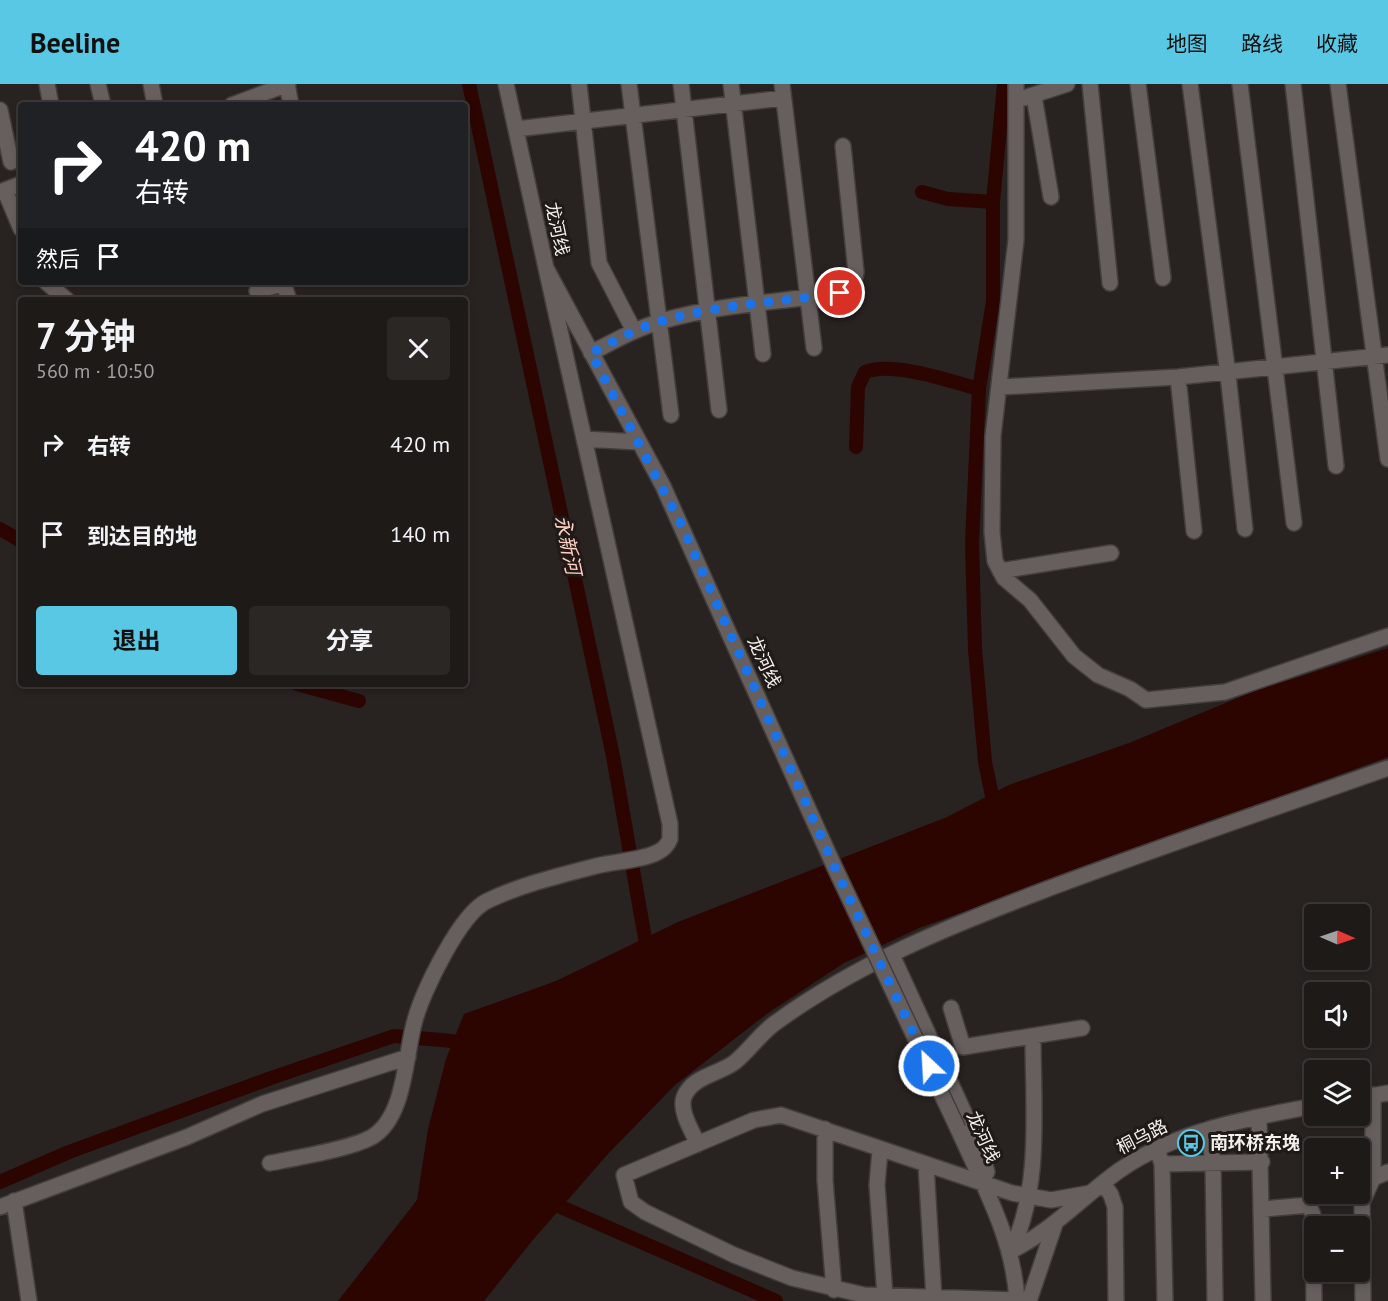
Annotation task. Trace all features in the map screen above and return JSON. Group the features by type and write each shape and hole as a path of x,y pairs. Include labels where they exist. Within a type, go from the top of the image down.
{"street":[{"path":"46,84 50,102"},
{"path":"98,84 102,102"},
{"path":"151,84 155,102"},
{"path":"240,102 288,84 291,102"},
{"name":"龙河线","path":"506,84 546,268 663,486 981,1181 1011,1251 1021,1301"},
{"path":"579,84 599,263 634,331"},
{"path":"629,84 671,416"},
{"path":"681,84 719,410"},
{"path":"731,84 763,354"},
{"path":"1016,84 1016,240 1001,387 993,436 991,489 995,561 1004,578 1030,600 1074,656 1098,675 1130,689 1146,700 1225,692 1388,636"},
{"path":"1016,100 1067,84"},
{"path":"1090,84 1110,283"},
{"path":"1138,84 1162,278"},
{"path":"1190,84 1228,372 1245,529"},
{"path":"1240,84 1294,523"},
{"path":"1293,84 1336,466"},
{"path":"1338,84 1381,355 1388,459"},
{"path":"516,129 733,104 782,91 814,348"},
{"path":"1034,96 1051,197"},
{"path":"0,110 11,162"},
{"path":"591,353 634,331 659,322 707,311 840,293 853,286 856,272 843,146"},
{"path":"18,185 2,192 18,223"},
{"path":"270,1163 323,1152 372,1137 391,1114 409,1054 414,1021 431,979 454,937 486,901 604,864 658,852 670,839 670,824 546,268"},
{"path":"50,285 64,297"},
{"path":"256,291 277,285"},
{"path":"1001,387 1178,377 1381,355"},
{"path":"1178,377 1194,531"},
{"path":"584,439 638,442"},
{"path":"1000,571 1111,553"},
{"path":"698,1144 686,1118 683,1100 687,1091 696,1082 734,1063 776,1022 821,992 892,955 974,917 1150,850 1388,768"},
{"path":"892,955 980,1147 987,1172 981,1181"},
{"path":"951,1008 963,1047 1082,1028"},
{"path":"1011,1251 1024,1221 1029,1196 1033,1154 1033,1037"},
{"path":"29,1301 7,1204 187,1137 262,1104 409,1054"},
{"path":"1363,1301 1362,1203 1373,1178 1373,1095"},
{"name":"桐乌路","path":"1011,1251 1035,1240 1090,1193 1141,1156 1209,1130 1304,1108"},
{"path":"1056,1221 1021,1301 885,1296 834,1290 792,1278 734,1255 645,1212 631,1202 624,1175 769,1115 795,1118 880,1150 973,1181 981,1181 1029,1196 1051,1200 1090,1193"},
{"path":"1259,1117 1264,1253 1263,1301"},
{"path":"825,1129 825,1180 834,1290"},
{"path":"1209,1130 1213,1163 1215,1301"},
{"path":"1157,1149 1162,1164 1165,1301"},
{"path":"880,1150 877,1185 885,1296"},
{"path":"1162,1164 1262,1162"},
{"path":"926,1165 934,1298"},
{"path":"1373,1178 1388,1172"},
{"path":"1103,1183 1115,1207 1116,1301"},
{"path":"1263,1209 1309,1205 1313,1215 1314,1301"}],"shaded area":[{"path":"1388,648 1388,757 919,928 844,963 768,1013 675,1085 607,1155 532,1241 484,1301 338,1301 417,1200 428,1129 446,1059 464,1014 556,981 678,922 947,817 1009,785 1129,743 1252,692"}],"waterway":[{"name":"永新河","path":"469,84 613,756 646,944 651,955"},
{"path":"995,810 985,762 975,649 972,543 979,389 993,301 993,202 1004,84"},
{"path":"922,192 948,199 993,202"},
{"path":"856,447 858,387 865,372 877,369 906,370 979,389"},
{"path":"0,529 18,539"},
{"path":"308,687 359,701"},
{"path":"0,1182 69,1152 394,1036 453,1041 467,1049"},
{"path":"545,1200 776,1301"}],"place":[{"name":"南环桥东堍","path":"1191,1143"}],"route":[{"path":"840,293 696,313 634,331 591,353 663,486 835,868 929,1066"}]}
